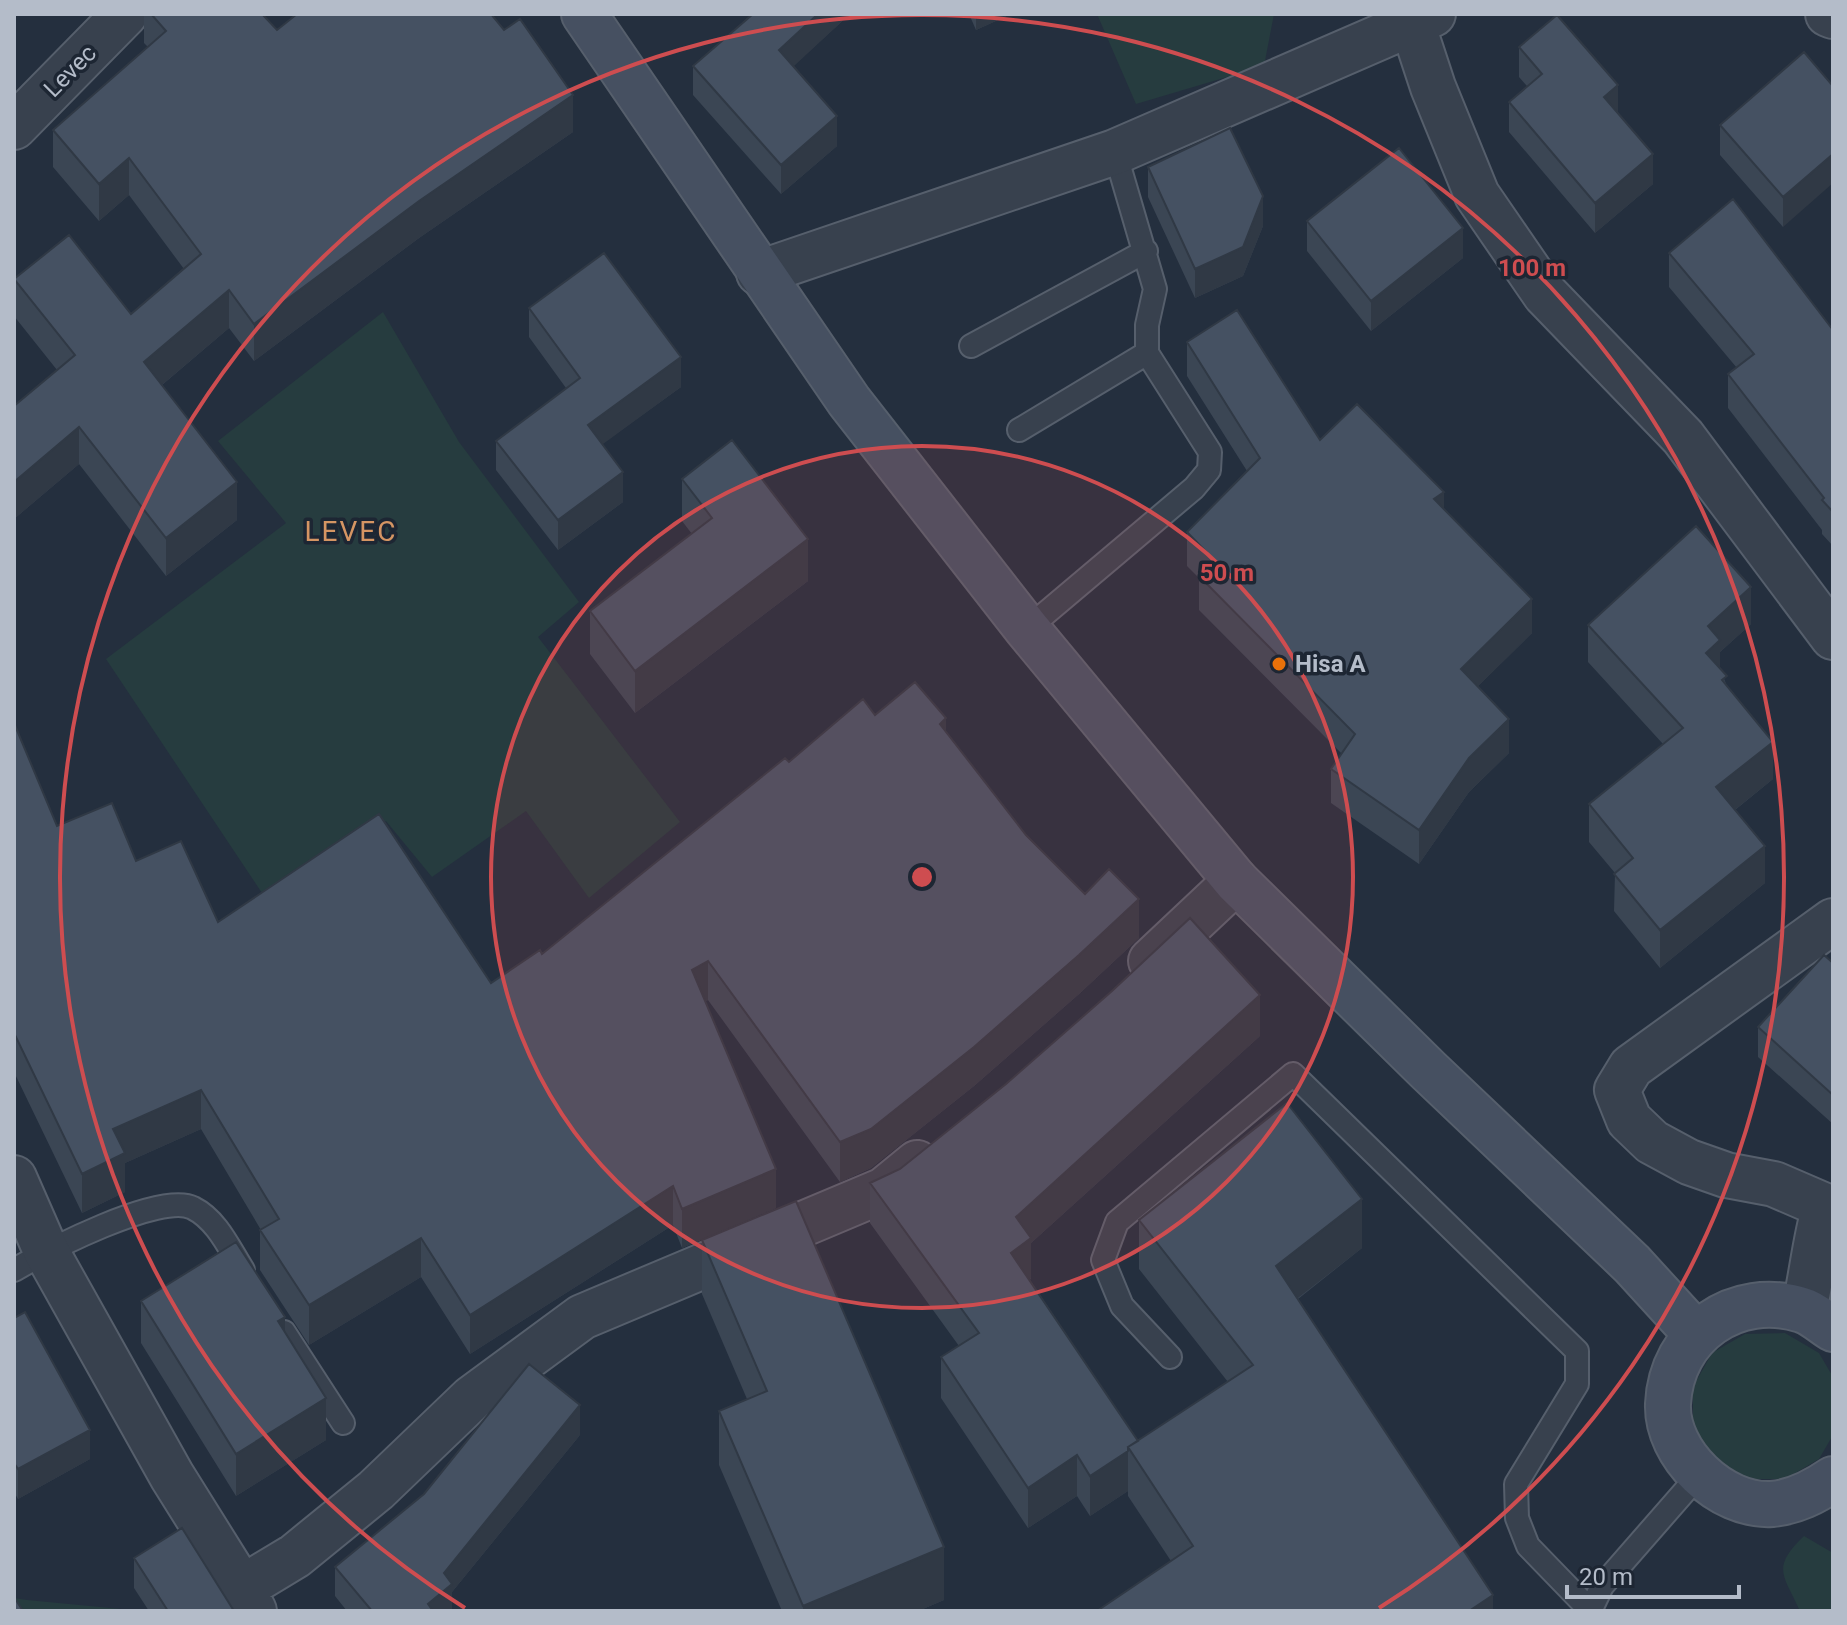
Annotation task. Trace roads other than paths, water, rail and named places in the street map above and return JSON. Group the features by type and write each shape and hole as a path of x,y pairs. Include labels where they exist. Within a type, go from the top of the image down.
{"main road":[{"path":"584,14 849,401 1027,629 1236,881 1632,1264 1696,1334"},
{"path":"1818,1320 1766,1303 1728,1312 1696,1334 1675,1367 1668,1405 1677,1443 1699,1475 1732,1497 1770,1504 1809,1495 1833,1479"}],"street":[{"name":"Levec","path":"14,127 125,14"},
{"path":"759,273 1115,152 1423,18 1433,87 1477,195 1545,294 1683,437 1833,637"},
{"path":"1128,983 1236,881"},
{"path":"1818,1320 1817,1235 1829,1202 1689,1162 1652,1142 1629,1120 1617,1090 1631,1067 1833,921"},
{"path":"14,1178 30,1261 172,1476 248,1600 295,1556 376,1490 472,1398 582,1317 884,1190 946,1140"}],"lane":[{"path":"1027,629 1194,488 1209,470 1210,452 1147,353 1147,325 1155,289 1115,152"},
{"path":"971,346 1146,251"},
{"path":"1019,430 1147,353"},
{"path":"1170,1357 1122,1306 1103,1260 1117,1222 1293,1074 1577,1351 1577,1384 1516,1484 1517,1518 1528,1546 1591,1611 1602,1586 1699,1475"},
{"path":"30,1261 149,1208 190,1206 211,1220 252,1284"},
{"path":"269,1309 343,1423"}],"place":[{"name":"Hisa A","path":"1279,664"}],"district":[{"name":"LEVEC","path":"351,531"}]}
